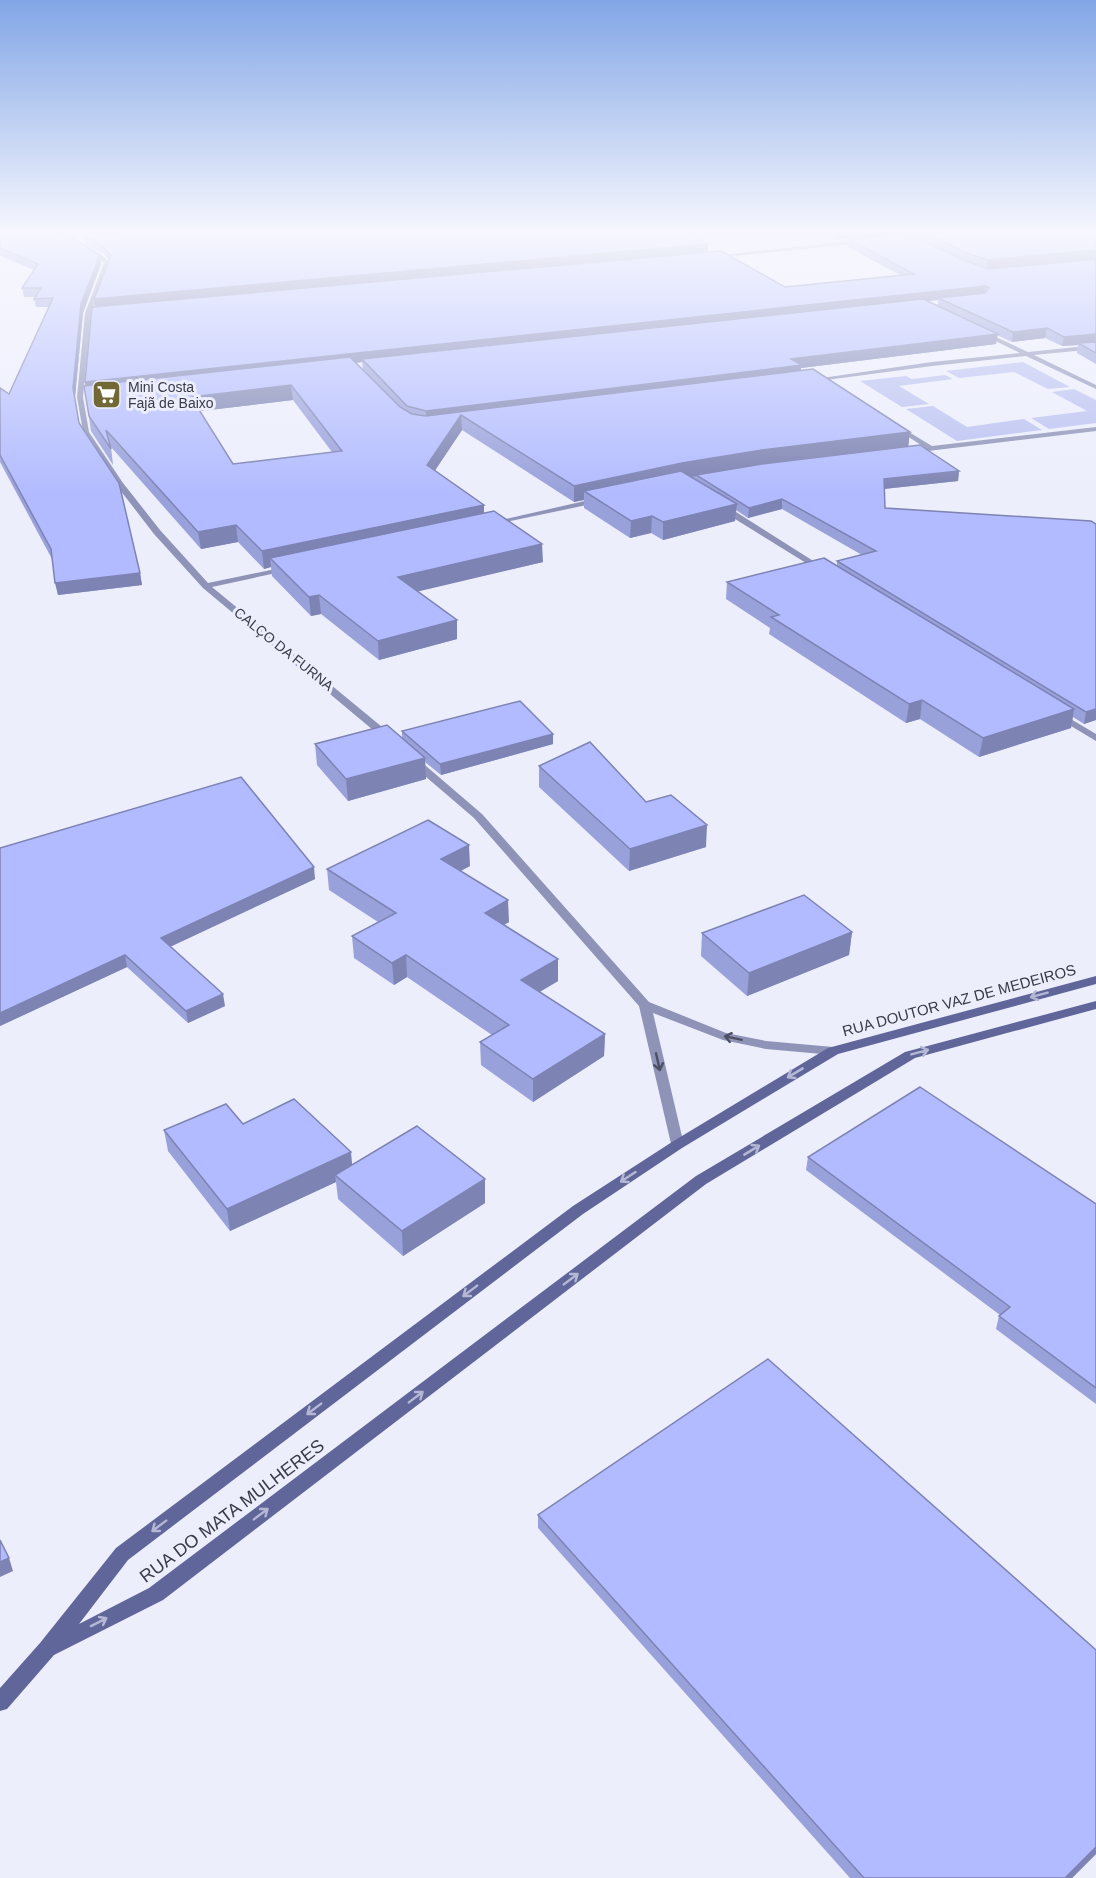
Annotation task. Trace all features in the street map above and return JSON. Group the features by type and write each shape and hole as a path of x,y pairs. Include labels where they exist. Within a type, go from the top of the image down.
{"street":[{"name":"CALÇO DA FURNA","path":"87,319 80,397 86,432 120,484 157,532 206,586 330,687 478,816 645,1005 723,1036 766,1045 832,1051"},
{"path":"974,329 1096,387"},
{"path":"800,381 1096,347"},
{"path":"823,379 833,385"},
{"path":"80,397 92,395"},
{"path":"892,423 931,448"},
{"path":"897,453 1096,429"},
{"path":"478,526 605,498"},
{"path":"712,501 833,576"},
{"path":"206,586 294,566"},
{"path":"1046,707 1096,738"},
{"name":"RUA DOUTOR VAZ DE MEDEIROS","path":"677,1145 832,1051 1096,980"},
{"name":"CALÇO DA FURNA","path":"645,1005 677,1145"},
{"name":"RUA DO MATA MULHERES","path":"47,1648 156,1594 701,1180 910,1055 1096,1005"},
{"name":"RUA DO MATA MULHERES","path":"47,1648 122,1554 578,1210 677,1145"},
{"path":"0,1702 47,1648"}],"shaded area":[{"path":"1023,362 1070,387 1048,389 1014,372 959,378 946,371"},
{"path":"945,375 953,379 899,386 929,404 902,407 860,381 906,376 912,379"},
{"path":"1074,389 1096,400 1096,423 1049,429 1031,418 1087,411 1052,392"},
{"path":"933,406 967,427 1024,419 1042,430 957,441 906,409"}],"building":[{"path":"44,319 80,319 73,388 79,423 119,483 140,573 55,583 51,549 0,455 0,388 9,394"},
{"path":"91,319 680,319 85,382"},
{"path":"739,319 965,319 998,334 791,359 802,365 426,411 407,406 362,359"},
{"path":"984,319 1096,319 1096,334 1064,337 1047,328 1013,332"},
{"path":"1096,342 1096,353 1078,343"},
{"path":"350,357 400,407 412,414 426,416 813,369 910,432 762,450 682,463 574,486 461,415 427,465 484,505 262,551 236,525 198,532 106,430 111,449 89,416 84,386","holes":["291,385 342,451 233,464 191,397"]},
{"path":"920,445 959,471 884,479 885,508 1091,521 1096,524 1096,709 1086,712 837,561 876,551 782,499 749,508 696,475 762,464"},
{"path":"681,471 737,504 663,522 652,516 631,521 584,491"},
{"path":"494,511 542,544 398,577 457,620 378,641 319,595 309,597 270,558"},
{"path":"824,558 1074,709 983,738 922,700 909,704 771,617 779,615 727,582"},
{"path":"520,701 553,734 440,764 402,731"},
{"path":"387,725 425,758 346,779 315,744"},
{"path":"590,742 646,802 671,795 707,825 630,849 539,766"},
{"path":"241,777 314,867 161,938 223,994 186,1011 125,955 0,1013 0,848"},
{"path":"428,820 469,845 441,859 508,900 485,913 558,959 521,980 605,1034 533,1079 480,1042 509,1025 406,955 392,963 352,936 396,913 327,869"},
{"path":"804,895 852,932 749,973 702,933"},
{"path":"920,1087 1096,1204 1096,1388 999,1316 1010,1307 808,1157"},
{"path":"294,1099 351,1152 227,1209 164,1130 226,1104 243,1124"},
{"path":"417,1126 485,1179 402,1231 335,1175"},
{"path":"768,1359 1096,1650 1096,1847 1065,1878 864,1878 538,1515"},
{"path":"0,1540 9,1558 0,1562"}],"place":[{"name":"Mini Costa Fajã de Baixo","path":"107,395"}]}
